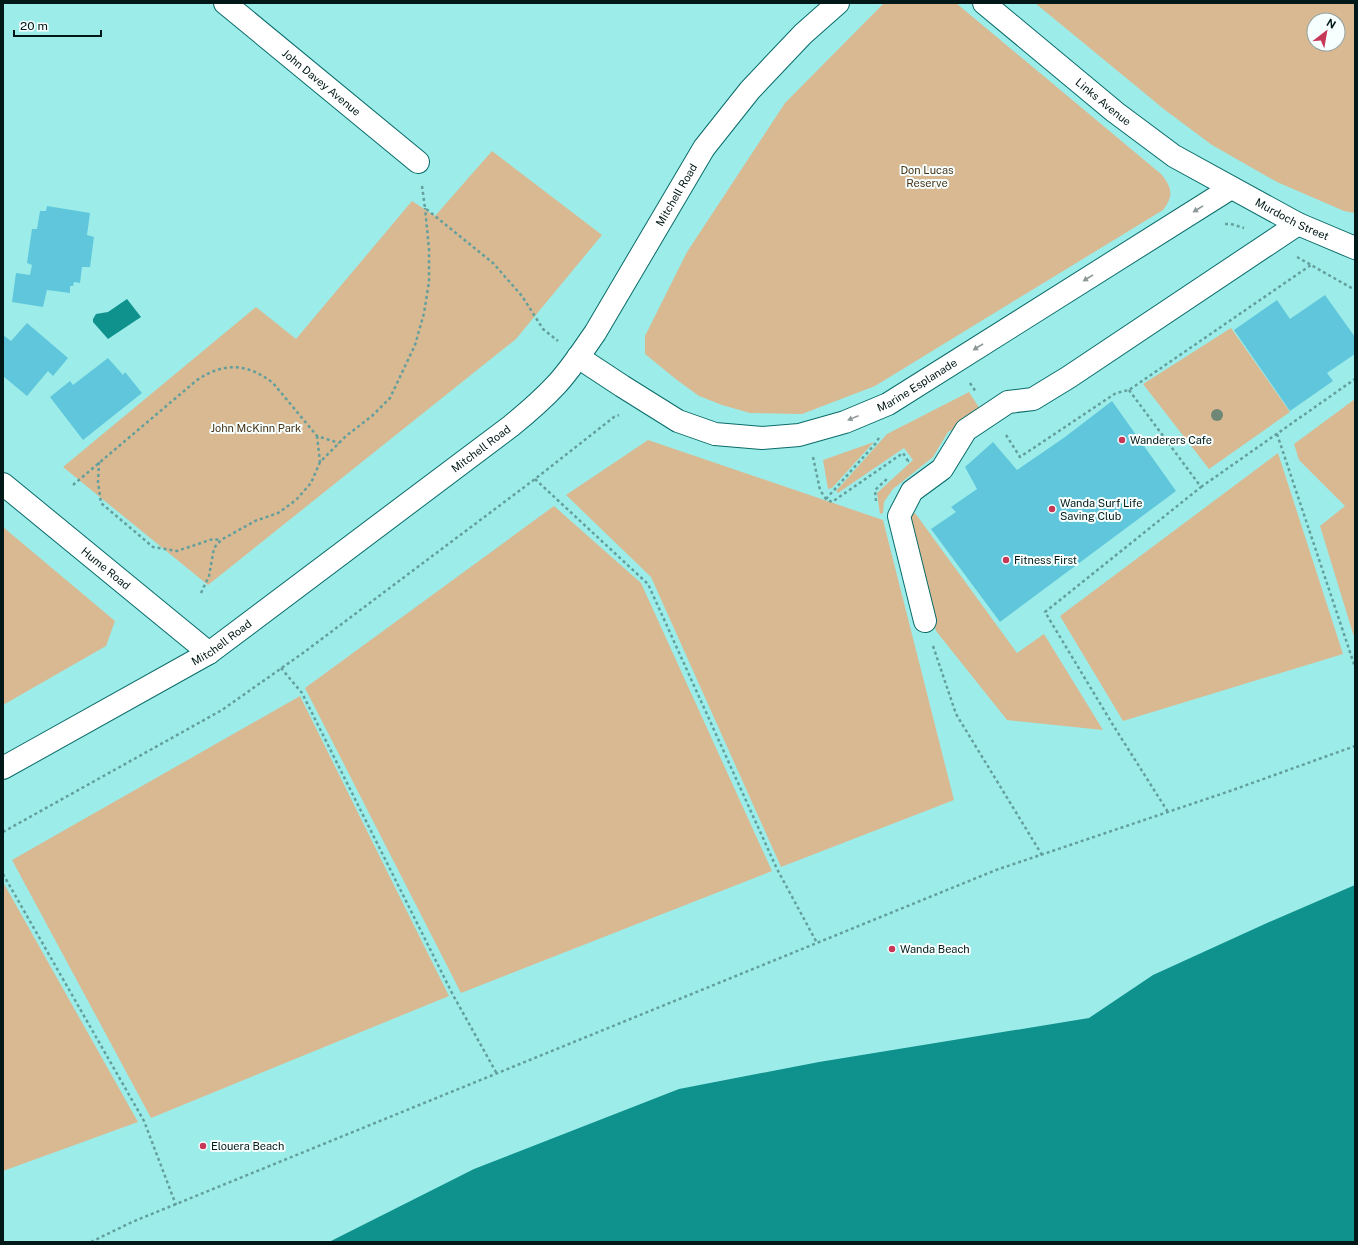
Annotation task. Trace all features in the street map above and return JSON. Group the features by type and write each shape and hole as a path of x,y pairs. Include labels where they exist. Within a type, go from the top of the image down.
{"street":[{"name":"John Davey Avenue","path":"225,3 418,162"},
{"name":"Mitchell Road","path":"3,768 209,653 511,426 535,406 557,384 595,333 704,148 750,90 803,34 838,3"},
{"name":"Links Avenue","path":"984,3 1115,112 1162,148 1231,188"},
{"name":"Marine Esplanade","path":"578,357 678,420 715,434 762,438 799,435 845,422 888,404 1231,188"},
{"name":"Murdoch Street","path":"1231,188 1298,224 1355,248"},
{"path":"925,621 899,516 912,491 942,469 966,430 1008,402 1034,399 1298,224"},
{"name":"Hume Road","path":"3,484 209,653"}],"path":[{"path":"201,594 209,576 214,548 221,540 255,521 278,512 296,500 312,484 320,462 339,442 372,416 390,398 415,345 424,313 429,282 429,249 418,162"},
{"path":"425,208 493,263 522,296 543,329 578,357"},
{"path":"991,412 1020,457 1116,393 1129,390 1311,265"},
{"path":"72,485 197,380 208,373 221,368 236,366 252,370 273,383 317,436 320,462"},
{"path":"1168,812 1113,725 1045,612 1201,486 1355,379"},
{"path":"1129,390 1201,486"},
{"path":"3,832 222,710 281,668 535,479 614,417 619,415"},
{"path":"826,499 876,443 881,433"},
{"path":"1277,434 1355,667"},
{"path":"317,436 339,442"},
{"path":"812,453 820,490 826,499 832,502 903,453 908,460 902,465"},
{"path":"99,462 98,482 101,503 153,547 177,551 213,539 221,540"},
{"path":"891,475 875,490 878,517 899,516"},
{"path":"535,479 648,584 777,869 817,944"},
{"path":"925,621 956,714 1042,855"},
{"path":"281,668 302,693 453,995 497,1074"},
{"path":"91,1242 132,1222 996,870 1168,812 1355,746"},
{"path":"3,874 144,1120 176,1205"}],"green space":[{"name":"Don Lucas Reserve","path":"884,3 956,3 1161,174 1168,183 1170,192 1167,205 1163,210 875,386 802,414 750,413 722,405 699,396 645,354 645,336 687,252 785,103"},
{"path":"1035,3 1355,3 1355,213 1344,211 1277,182 1212,145 1165,110"},
{"name":"John McKinn Park","path":"492,151 602,235 516,339 208,585 63,467 256,307 296,339 412,201 435,216"},
{"path":"1231,328 1290,412 1209,469 1143,384"},
{"path":"969,392 982,412 948,432 933,457 893,489 884,502 883,513 880,514 877,493 913,460 904,448 838,493 836,491 887,434"},
{"path":"1355,399 1355,640 1320,526 1345,506 1299,460 1294,444"},
{"path":"648,440 883,520 954,800 781,867 651,577 566,495"},
{"path":"874,442 832,488 828,489 823,460"},
{"path":"1278,453 1343,654 1123,721 1060,616"},
{"path":"554,506 641,583 772,871 461,993 305,688"},
{"path":"915,513 1017,653 1044,634 1103,730 1007,720 936,631 905,518"},
{"path":"3,527 115,621 106,646 3,705"},
{"path":"300,696 449,996 151,1118 12,860"},
{"path":"3,882 138,1122 3,1171"}],"water":[{"path":"127,299 141,317 108,339 93,322 93,319 96,314 108,312"},
{"path":"1355,885 1355,1242 329,1242 474,1169 679,1089 819,1062 1089,1018 1153,975"}],"building":[{"path":"47,206 90,213 87,235 94,237 90,267 82,267 80,283 74,282 73,286 70,286 70,293 47,290 43,307 12,302 16,273 30,275 32,265 27,263 32,229 37,229 40,211 46,211"},
{"path":"1325,295 1355,337 1355,354 1327,373 1333,381 1290,411 1234,330 1277,300 1290,319"},
{"path":"27,323 68,358 53,376 48,371 27,396 3,376 3,335 11,341"},
{"path":"108,358 123,375 125,372 142,393 83,440 50,397 70,381 73,385"},
{"name":"Wanda Surf Life Saving Club","path":"1112,401 1176,491 1000,622 931,529 956,512 951,507 977,489 965,467 993,442 1017,470 1065,437"}],"place":[{"name":"Wanderers Cafe","path":"1122,440"},
{"name":"Wanda Surf Life Saving Club","path":"1052,509"},
{"name":"Fitness First","path":"1006,560"},
{"name":"Wanda Beach","path":"892,949"},
{"name":"Elouera Beach","path":"203,1146"}]}
